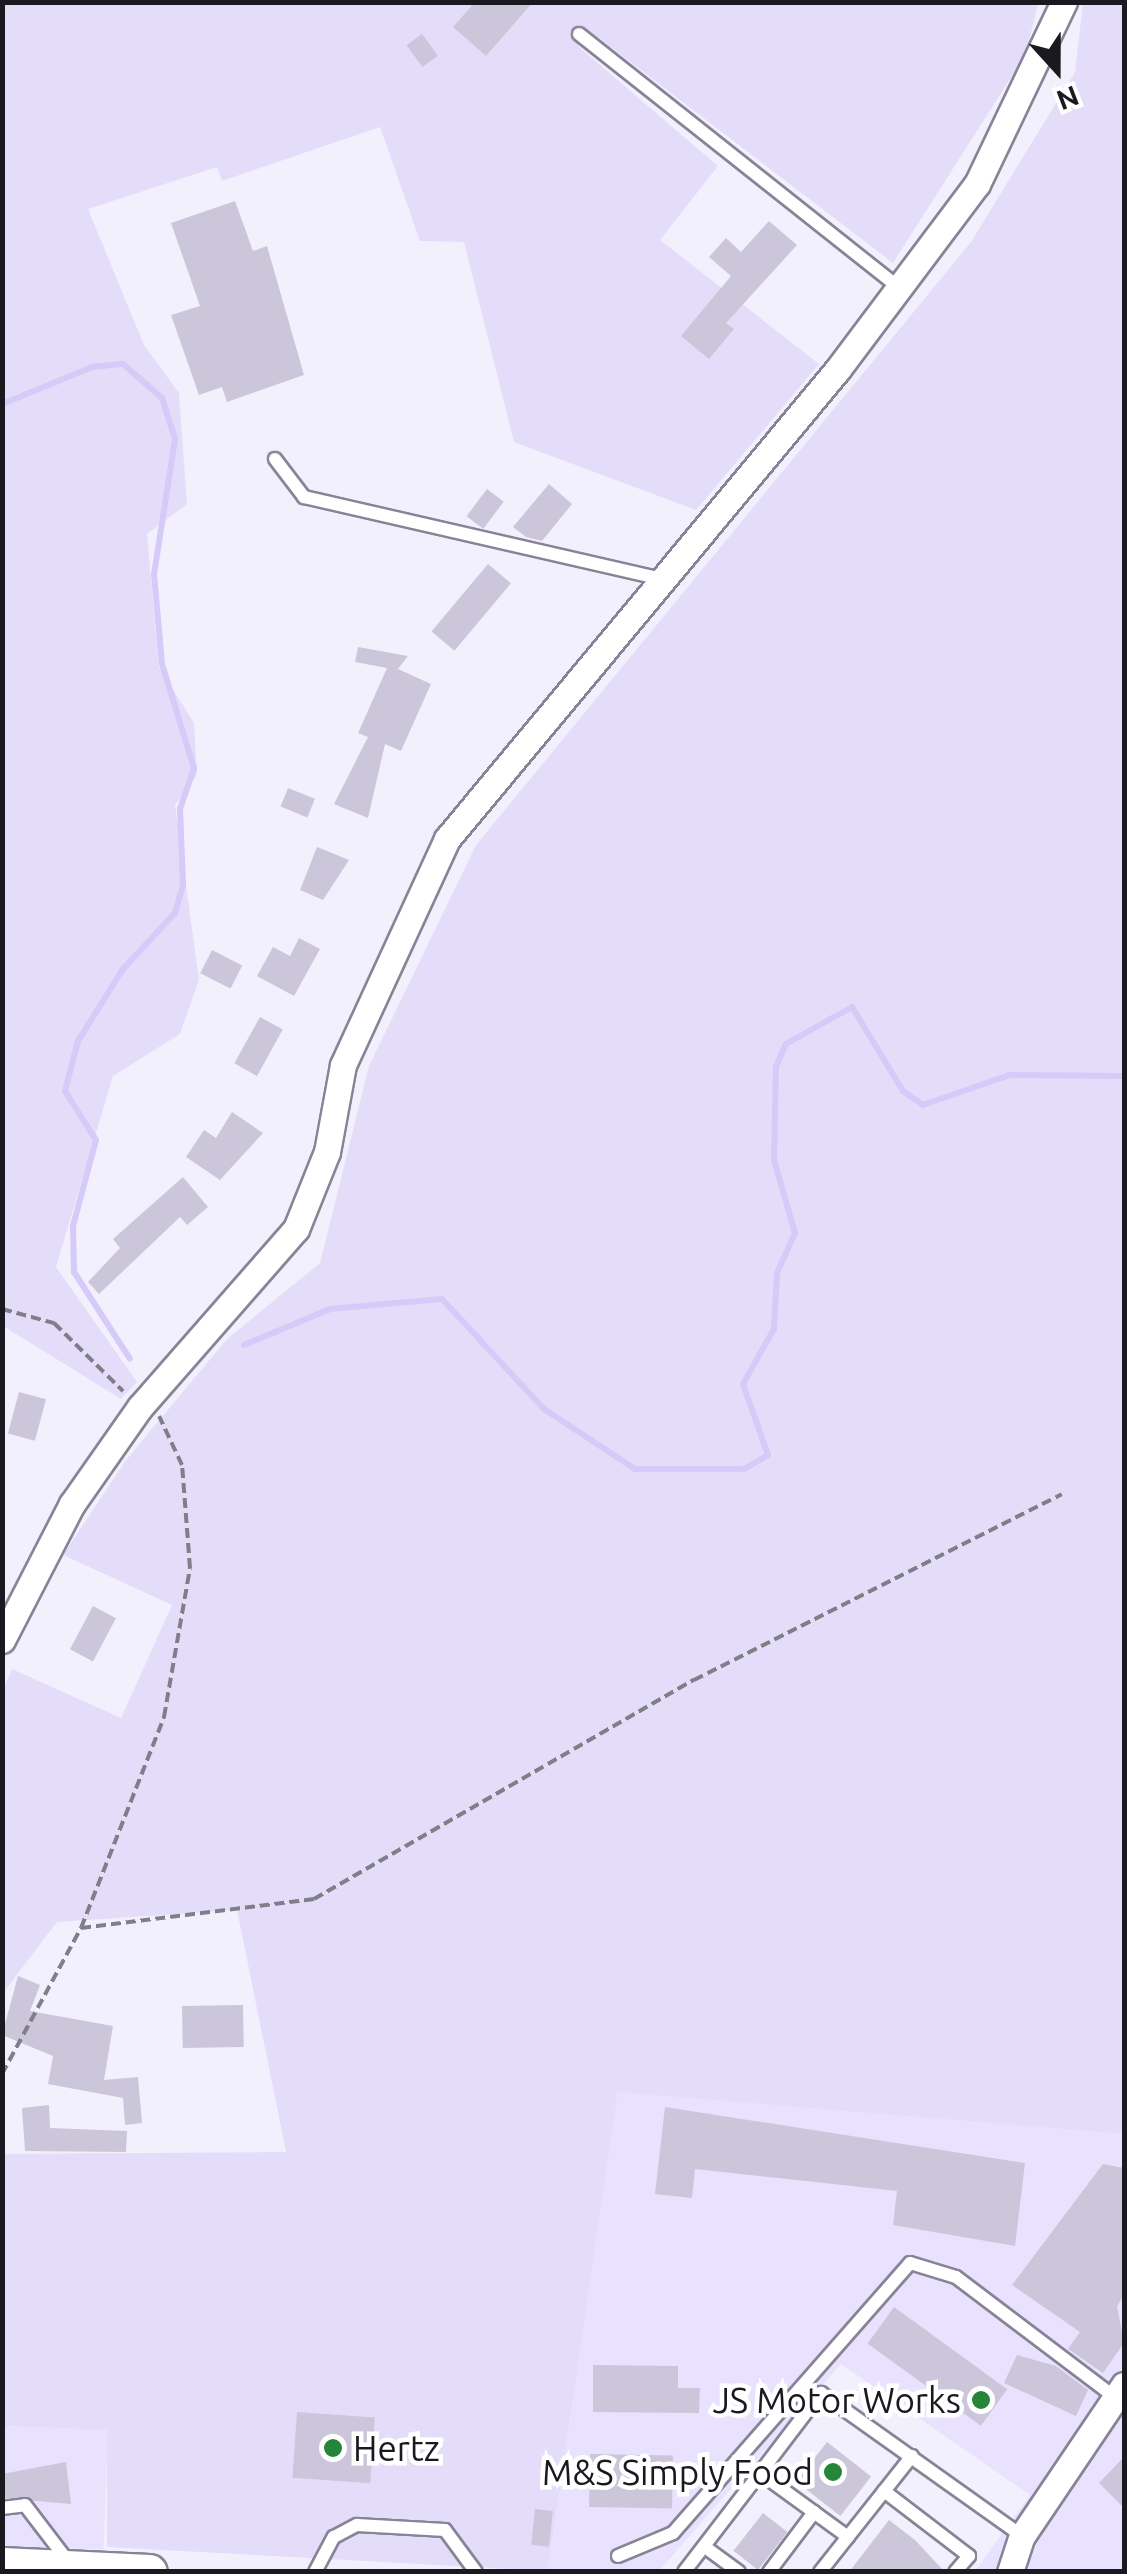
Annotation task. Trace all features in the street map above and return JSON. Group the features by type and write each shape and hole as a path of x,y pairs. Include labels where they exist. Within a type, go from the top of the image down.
{"main road":[{"path":"2,2565 148,2572"}],"street":[{"path":"2,1640 72,1504 140,1407 296,1229 327,1152 343,1065 448,839 977,184 1064,2"},
{"path":"1011,2559 1120,2392"}],"lane":[{"path":"579,34 898,286"},
{"path":"275,459 304,497 659,578"},
{"path":"618,2556 673,2533 910,2263 956,2276 1120,2392"},
{"path":"684,2572 820,2393 912,2456 1011,2559"},
{"path":"820,2572 912,2456"},
{"path":"760,2473 848,2537"},
{"path":"884,2491 969,2556 954,2572"},
{"path":"2,2508 25,2505 73,2568"},
{"path":"769,2572 814,2512"},
{"path":"315,2572 334,2537 358,2525 446,2530 476,2572"},
{"path":"704,2547 739,2572"}],"path":[{"path":"2,1309 54,1323 140,1407 161,1417 182,1466 190,1568 164,1716 81,1928 2,2074"},
{"path":"81,1928 314,1899 694,1680 1062,1494"}],"shaded area":[{"path":"2,3 1038,3 1026,54 893,263 591,32 578,46 718,166 660,240 819,364 696,510 514,442 464,242 420,241 380,127 222,181 217,167 88,209 144,345 179,393 187,504 147,534 159,667 194,723 197,775 175,805 199,980 180,1034 113,1076 56,1267 137,1382 121,1399 3,1326"},
{"path":"1083,3 1124,3 1124,2134 618,2092 548,2571 107,2547 107,2430 3,2426 3,2154 286,2152 237,1910 57,1922 3,1993 3,1690 12,1669 121,1718 172,1605 63,1555 126,1460 227,1339 320,1263 369,1066 476,845 971,242 1075,72"},
{"path":"618,2091 1124,2134 1124,2571 975,2571 1030,2495 841,2364 659,2571 548,2572"},
{"path":"3,2426 108,2430 104,2550 2,2546"}],"building":[{"path":"475,2 533,2 486,56 453,27"},
{"path":"422,34 438,56 422,67 407,45"},
{"path":"235,201 253,251 267,246 304,375 227,402 222,387 199,395 171,315 200,306 171,223"},
{"path":"769,221 797,245 726,323 734,329 709,359 681,336 731,276 709,257 726,238 741,252"},
{"path":"549,484 572,504 542,541 526,537 513,527"},
{"path":"487,489 504,502 483,529 467,516"},
{"path":"488,564 511,583 454,651 431,631"},
{"path":"358,647 408,656 398,669 431,684 401,751 385,744 368,818 334,804 368,737 358,733 387,668 355,662"},
{"path":"288,788 315,799 307,817 281,807"},
{"path":"317,847 349,860 323,900 300,890"},
{"path":"299,938 320,949 294,996 257,976 273,947 290,956"},
{"path":"212,950 242,965 230,989 200,973"},
{"path":"260,1017 283,1030 257,1076 234,1063"},
{"path":"232,1112 263,1133 220,1180 186,1157 204,1130 216,1138"},
{"path":"183,1177 208,1207 187,1225 180,1217 99,1294 88,1282 120,1248 113,1239"},
{"path":"19,1392 46,1399 35,1441 8,1434"},
{"path":"93,1606 116,1618 93,1661 70,1649"},
{"path":"18,1976 40,1985 30,2011 113,2026 104,2080 138,2077 142,2123 125,2125 123,2098 48,2084 53,2056 2,2035"},
{"path":"243,2005 244,2047 183,2048 182,2006"},
{"path":"49,2105 50,2128 127,2131 126,2152 25,2151 22,2108"},
{"path":"665,2107 1025,2163 1015,2246 893,2225 897,2191 695,2169 692,2198 655,2194"},
{"path":"1103,2164 1124,2168 1124,2295 1117,2306 1124,2343 1103,2373 1068,2349 1080,2332 1012,2285"},
{"path":"894,2307 1007,2389 981,2426 868,2343"},
{"path":"1017,2355 1056,2366 1088,2390 1076,2416 1004,2383"},
{"path":"593,2365 678,2366 678,2388 700,2388 699,2413 593,2412"},
{"name":"Hertz","path":"297,2412 375,2417 370,2483 292,2478"},
{"path":"827,2442 871,2476 840,2516 796,2481"},
{"path":"590,2454 673,2455 672,2508 589,2507"},
{"path":"1124,2457 1124,2508 1099,2483"},
{"path":"66,2462 71,2504 2,2498 2,2474"},
{"path":"535,2509 553,2511 549,2547 531,2545"},
{"path":"763,2513 787,2532 758,2570 733,2551"},
{"path":"889,2520 915,2540 945,2572 849,2572"}],"waterway":[{"path":"2,404 92,367 123,364 162,398 175,439 154,574 162,664 194,768 180,809 183,885 175,913 123,969 78,1041 65,1091 96,1140 73,1226 74,1272 130,1359"},
{"path":"244,1345 330,1309 442,1299 544,1409 635,1469 744,1469 768,1455 743,1384 774,1329 777,1273 795,1233 774,1160 776,1067 786,1044 852,1007 903,1091 923,1105 1009,1075 1124,1076"}],"place":[{"name":"JS Motor Works","path":"981,2400"},
{"name":"Hertz","path":"333,2448"},
{"name":"M&S Simply Food","path":"833,2472"}]}
